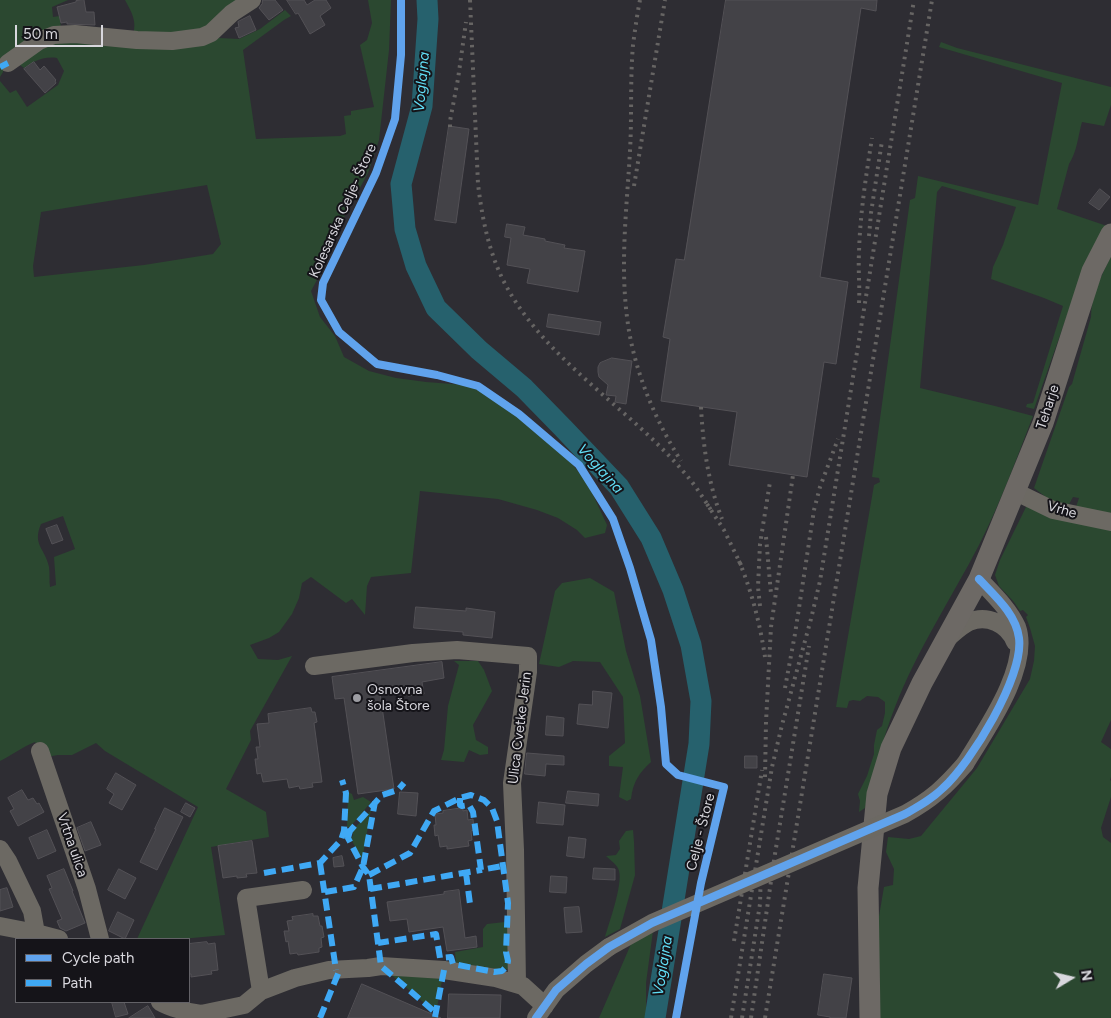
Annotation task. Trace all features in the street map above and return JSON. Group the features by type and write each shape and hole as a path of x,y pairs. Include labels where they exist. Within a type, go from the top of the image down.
{"main road":[{"name":"Teharje","path":"870,1018 868,888 877,794 891,748 922,683 979,579 1044,423 1092,271 1111,234"}],"street":[{"path":"8,63 39,42 54,36 75,34 172,42 202,37 211,33 232,13 252,0"},
{"name":"Vrhe","path":"1016,492 1053,510 1111,522"},
{"path":"162,1003 199,1016 244,1005 261,991 295,978 329,970 381,966 444,970 496,978 517,984 523,986 541,1012 556,990 586,964 609,947 652,923 905,814 920,806 943,788 965,764 995,714 1014,674 1020,650 1016,627 1010,614 979,579"},
{"path":"945,641 967,623 975,620 990,621 1006,627 1011,633 1018,647 1018,655"},
{"name":"Ulica Cvetke Jerin","path":"314,666 413,653 456,650 528,656 528,672 512,783 517,984"},
{"name":"Vrtna ulica","path":"40,752 87,889 100,938"},
{"path":"0,849 8,861 32,911 36,933"},
{"path":"261,991 246,898 303,890"},
{"path":"0,926 55,938"}],"green space":[{"path":"0,0 68,0 52,7 53,17 60,16 61,31 3,68 0,77"},
{"path":"125,0 241,0 203,34 133,35 134,21"},
{"path":"368,0 391,0 389,50 379,140 368,173 342,221 325,265 311,291 320,317 335,336 344,357 369,371 396,378 478,386 511,408 565,455 588,484 607,525 605,533 585,538 577,530 558,518 498,499 420,491 411,573 371,577 367,586 365,615 352,599 346,603 311,577 302,583 299,598 292,614 279,632 250,645 258,659 278,660 292,656 250,731 251,740 226,789 266,812 269,837 211,847 225,935 190,938 137,938 198,807 105,751 96,743 72,755 46,757 35,742 0,761 0,81 10,93 16,90 27,107 58,85 64,71 57,58 39,60 24,68 17,63 48,41 174,45 219,38 239,39 260,29 285,10 291,16 243,50 256,139 340,136 346,134 344,116 351,115 351,111 374,107 360,45 367,40 372,23","holes":["207,185 221,244 213,254 144,265 34,277 33,266 41,212","63,516 75,549 54,557 56,585 50,587 49,567 38,537 41,524"]},
{"path":"941,42 957,48 1111,87 1111,105 1104,126 1082,122 1076,149 1069,164 1057,209 1107,226 1082,273 1034,409 1026,407 1027,404 1033,403 1063,306 991,279 993,267 1016,207 942,186 937,192 920,388 1033,416 987,529 913,665 886,732 865,808 859,812 860,801 858,794 867,776 874,754 877,730 882,726 885,713 885,702 878,697 867,696 860,701 849,701 847,708 836,707 874,485 880,482 879,478 872,477 910,200 915,198 918,176 1038,205 1062,83 939,47"},
{"path":"1111,256 1111,518 1075,510 1079,498 1073,497 1067,508 1055,504 1034,488 1069,387 1072,384 1091,317 1095,293"},
{"path":"1026,507 1111,524 1111,720 1101,742 1111,749 1111,797 1101,828 1103,837 1111,843 1111,1018 880,1018 878,922 884,887 893,885 894,869 886,852 888,837 909,839 921,836 977,768 1030,679 1035,646 1026,617 1028,615 1023,610 1020,611 999,586 995,575 1000,560"},
{"path":"590,578 614,592 626,651 640,696 651,762 637,778 631,799 627,801 619,797 623,767 609,766 609,756 625,743 623,697 600,662 573,661 559,667 539,664 555,591 562,583"},
{"path":"454,661 478,661 484,670 492,691 473,725 476,740 488,747 488,754 480,755 469,750 464,762 441,760 444,750 448,706 459,665"},
{"path":"348,792 352,794 354,800 363,797 371,802 350,827 347,827"},
{"path":"371,810 362,860 351,839 352,831"},
{"path":"633,830 635,875 620,929 605,937 615,904 620,877 617,867 606,856 616,855 620,849 619,841 626,831"},
{"path":"505,922 510,925 509,969 456,963 455,952 483,947 483,929 487,924"},
{"path":"653,931 646,983 646,1018 599,1018 631,944"},
{"path":"381,966 443,975 436,1013"}],"building":[{"path":"84,0 86,12 94,12 95,25 61,23 57,7"},
{"path":"263,0 275,0 283,10 269,20 259,8"},
{"path":"287,0 304,0 307,5 315,0 326,0 331,8 320,16 325,25 310,34 298,13 296,14"},
{"path":"726,0 877,0 876,11 861,8 820,277 848,282 836,364 824,362 807,477 729,465 737,412 661,401 670,339 663,337 676,259 684,260"},
{"path":"250,16 256,30 239,38 235,28 239,27 238,22"},
{"path":"34,62 40,70 44,66 56,80 56,83 45,93 24,69"},
{"path":"449,126 469,129 456,223 435,220"},
{"path":"1100,189 1110,197 1099,210 1089,203"},
{"path":"507,224 525,227 523,235 565,245 564,248 585,251 578,292 527,283 530,269 507,265 511,238 505,237"},
{"path":"549,314 601,322 599,335 547,327"},
{"path":"612,358 632,361 626,404 615,402 616,396 606,395 608,385 599,377 598,367 600,363"},
{"path":"57,525 63,540 52,544 46,529"},
{"path":"416,607 466,611 466,608 495,612 492,638 463,635 463,632 414,628"},
{"path":"442,662 444,678 422,682 424,694 408,696 407,690 380,693 394,789 358,794 344,698 335,699 332,677"},
{"path":"593,691 612,693 608,728 577,724 579,704 592,705"},
{"path":"311,708 312,712 315,712 317,722 314,723 322,782 312,783 313,787 300,789 299,786 289,788 287,779 263,782 261,773 257,774 255,759 258,759 256,747 260,747 257,724 269,723 268,714"},
{"path":"547,716 564,718 563,736 546,735"},
{"path":"527,753 564,756 564,765 546,764 545,776 525,774"},
{"path":"745,756 757,756 757,768 745,768"},
{"path":"116,773 136,785 122,810 109,803 114,794 107,789"},
{"path":"22,790 28,800 33,798 37,804 39,803 44,812 18,826 10,811 14,809 8,798"},
{"path":"568,791 599,794 598,806 566,803"},
{"path":"400,792 418,793 416,816 398,814"},
{"path":"539,802 565,805 563,825 537,823"},
{"path":"186,803 195,808 190,817 181,812"},
{"path":"165,808 183,817 157,870 140,862"},
{"path":"463,808 463,811 467,810 468,820 473,819 474,830 471,831 472,840 468,841 469,846 447,849 447,846 440,847 438,835 435,836 435,814"},
{"path":"91,822 101,845 85,851 77,828"},
{"path":"47,830 56,851 38,859 29,838"},
{"path":"569,837 586,839 584,858 567,856"},
{"path":"252,841 257,873 246,874 247,877 223,878 218,846"},
{"path":"342,856 344,866 334,867 333,858"},
{"path":"594,868 615,869 615,880 593,879"},
{"path":"64,869 85,923 66,931 60,928 57,921 62,919 49,889 52,888 47,876"},
{"path":"119,869 136,878 125,899 108,890"},
{"path":"551,876 567,877 566,893 550,892"},
{"path":"7,888 13,907 0,911 0,890"},
{"path":"459,890 465,938 476,936 477,947 447,951 443,927 409,932 407,919 390,921 387,902"},
{"path":"579,907 582,932 566,933 564,908"},
{"path":"118,912 134,920 125,938 109,931"},
{"path":"313,914 313,916 318,916 320,926 322,926 324,937 321,938 322,947 319,948 319,952 298,955 297,953 290,954 284,931 289,931 287,921 293,920 292,917"},
{"path":"215,943 218,970 211,971 212,974 191,977 190,944"},
{"path":"824,974 852,978 846,1018 830,1018 818,1015"},
{"path":"362,984 441,1018 348,1018"},
{"path":"449,994 501,995 500,1018 448,1018"},
{"path":"112,1003 124,1003 128,1014 116,1017"},
{"path":"148,1006 155,1018 129,1018"}],"waterway":[{"name":"Voglajna","path":"427,0 428,19 422,106 401,184 405,229 416,266 436,308 479,350 524,388 619,487 651,538 673,590 691,645 701,701 699,744 655,1018"}],"railway":[{"path":"470,0 478,184 486,233 493,257 503,280 526,317 540,334 570,365 667,454 690,479 711,510"},
{"path":"640,0 632,58 631,138 624,255 625,296 634,355 646,392 662,428 681,461"},
{"path":"634,186 665,0"},
{"path":"731,1018 772,767 820,581 914,0"},
{"path":"765,1018 932,0"},
{"path":"450,127 466,22"},
{"path":"859,303 861,224 872,138"},
{"path":"869,236 882,141"},
{"path":"701,407 707,464 713,492 722,519"},
{"path":"785,688 814,510 820,487 838,439"},
{"path":"765,777 771,627 793,475"},
{"path":"760,606 758,587 760,544 770,482"},
{"path":"707,504 724,530 742,567"},
{"path":"766,537 771,594"},
{"path":"739,561 755,608 765,657"},
{"path":"751,1018 775,854 809,646"},
{"path":"734,941 762,770"},
{"path":"742,1018 760,904 761,867"}],"marked path":[{"path":"0,67 8,63"},
{"path":"264,873 320,863 341,840 344,831 346,793 342,780"},
{"path":"345,832 350,831 382,795 398,790 404,783"},
{"path":"369,875 410,853 434,811 460,798 471,795 484,800 492,808 497,821 508,903 507,966 502,971 494,972 453,964 451,957 440,958 436,934 378,943"},
{"path":"460,798 460,805 469,805 473,812 481,870 502,866"},
{"path":"325,892 354,887 363,867 375,802"},
{"path":"350,831 348,838 369,875 381,966 436,1013"},
{"path":"320,863 336,970"},
{"path":"370,889 481,870"},
{"path":"466,873 470,904"},
{"path":"320,1018 340,969"},
{"path":"435,1017 444,970"}],"cycle path":[{"name":"Kolesarska Celje- Štore","path":"401,0 401,55 395,119 376,173 323,283 321,300 339,332 377,364 437,375 478,386 519,414 579,465 613,519 630,568 651,640 661,707 666,764 678,775 724,787 701,883 676,1018"},
{"path":"536,1018 556,990 609,947 652,923 905,814 930,799 943,788 955,776 981,740 1005,696 1018,654 1019,638 1014,621 1004,606 979,579"}],"place":[{"name":"Osnovna šola Štore","path":"357,698"}]}
